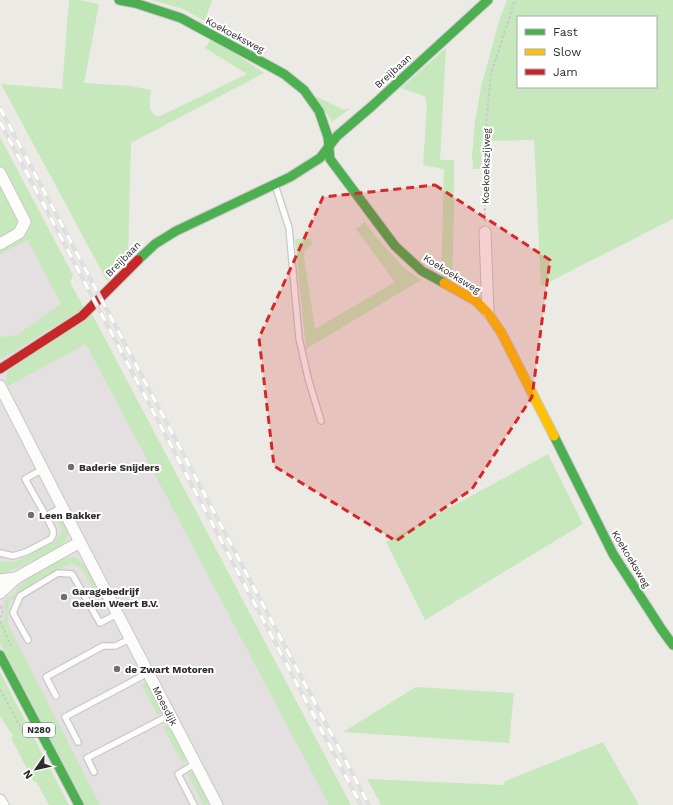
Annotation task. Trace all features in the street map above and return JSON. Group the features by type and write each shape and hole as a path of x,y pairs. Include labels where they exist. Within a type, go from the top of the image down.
{"street":[{"name":"Koekoeksweg","path":"119,0 135,3 181,18 284,74 304,90 319,110 328,137 330,159 394,246 422,271 476,301 488,312 501,332 613,554 673,645"},
{"name":"Breijbaan","path":"0,369 82,316 155,244 176,231 275,185 320,158 337,136 488,0"},
{"path":"0,173 25,222 19,233 0,244"},
{"path":"485,232 488,312"},
{"name":"Moesdijk","path":"0,386 217,805"},
{"path":"0,596 16,578 80,542"},
{"path":"0,580 16,578"},
{"name":"N280","path":"0,655 79,805"},
{"path":"0,800 3,805"}],"lane":[{"path":"275,185 288,228 299,338 310,386 321,421"},
{"path":"0,553 13,556 26,552 51,539 53,535 52,530 46,516 25,479 43,469"},
{"path":"46,516 62,507"},
{"path":"28,640 13,612 20,596 58,573 72,574 100,623 118,614"},
{"path":"56,696 46,677 103,646 116,646 130,639"},
{"path":"78,742 65,717 148,673"},
{"path":"94,772 87,758 170,716"},
{"path":"194,805 178,774 195,764"}],"path":[{"name":"Koekoekszijweg","path":"485,232 484,145 491,74 515,0"},
{"path":"0,596 3,615 0,617"}],"highlighted area":[{"path":"435,185 550,260 532,397 472,489 396,541 274,466 259,338 323,197"}],"shaded area":[{"path":"13,187 333,805 78,805 0,666 0,204"}],"green space":[{"path":"69,0 79,0 99,4 84,83 131,86 151,90 150,108 158,117 247,74 205,48 210,40 230,50 264,73 131,143 128,259 107,281 1,84 62,89"},
{"path":"152,0 212,0 205,21 183,9"},
{"path":"507,0 673,0 673,219 541,286 534,140 482,141 482,169 473,169 472,155 475,122 481,87 499,21"},
{"path":"446,48 440,160 454,160 452,283 441,277 444,169 423,165 427,104 425,97 422,95 401,88"},
{"path":"315,96 344,110 351,108 332,122"},
{"path":"0,137 73,275 70,282 84,308 2,359 0,358 0,337 17,335 61,304 28,240 0,254 0,251 19,241 28,228 24,211 0,166"},
{"path":"0,180 18,216 17,226 13,233 0,239"},
{"path":"365,222 376,237 404,268 421,280 306,349 295,239 311,239 312,244 305,251 304,257 315,329 395,282 356,229"},
{"path":"92,314 351,805 329,805 86,344 8,386 6,377 9,369"},
{"path":"548,454 583,524 425,620 386,542"},
{"path":"63,519 68,530 68,534 65,541 59,547 0,575 0,561 9,562 19,560 55,542 62,531 58,522"},
{"path":"73,557 86,566 103,599 99,601 82,569 72,563 35,581 20,595 9,602 8,624 100,805 85,805 0,642 0,621 5,618 4,601 15,593 20,585 36,572 66,558"},
{"path":"0,672 69,805 49,805 36,781 34,782 11,738 13,736 0,716"},
{"path":"147,682 163,713 158,716 141,684"},
{"path":"416,687 514,693 509,743 343,732"},
{"path":"169,724 187,760 182,763 163,727"},
{"path":"603,742 639,805 381,805 367,779 504,785 505,781"},
{"path":"193,771 209,803 203,805 188,774"}],"railway":[{"path":"0,108 369,805"},
{"path":"0,122 361,805"}],"traffic: fast":[{"path":"119,0 135,3 181,18 284,74 304,90 319,111 328,137 330,159 395,246 422,271 444,283"},
{"path":"138,260 155,244 176,231 290,177 320,158 337,136 488,0"},
{"path":"554,436 613,554 673,645"},
{"path":"0,655 79,805"}],"traffic: slow":[{"path":"444,283 476,301 488,313 501,332 554,436"}],"traffic: jam":[{"path":"0,369 82,316 138,260"}],"place":[{"name":"Baderie Snijders","path":"71,467"},
{"name":"Leen Bakker","path":"31,515"},
{"name":"Garagebedrijf Geelen Weert B.V.","path":"64,597"},
{"name":"de Zwart Motoren","path":"117,669"}]}
